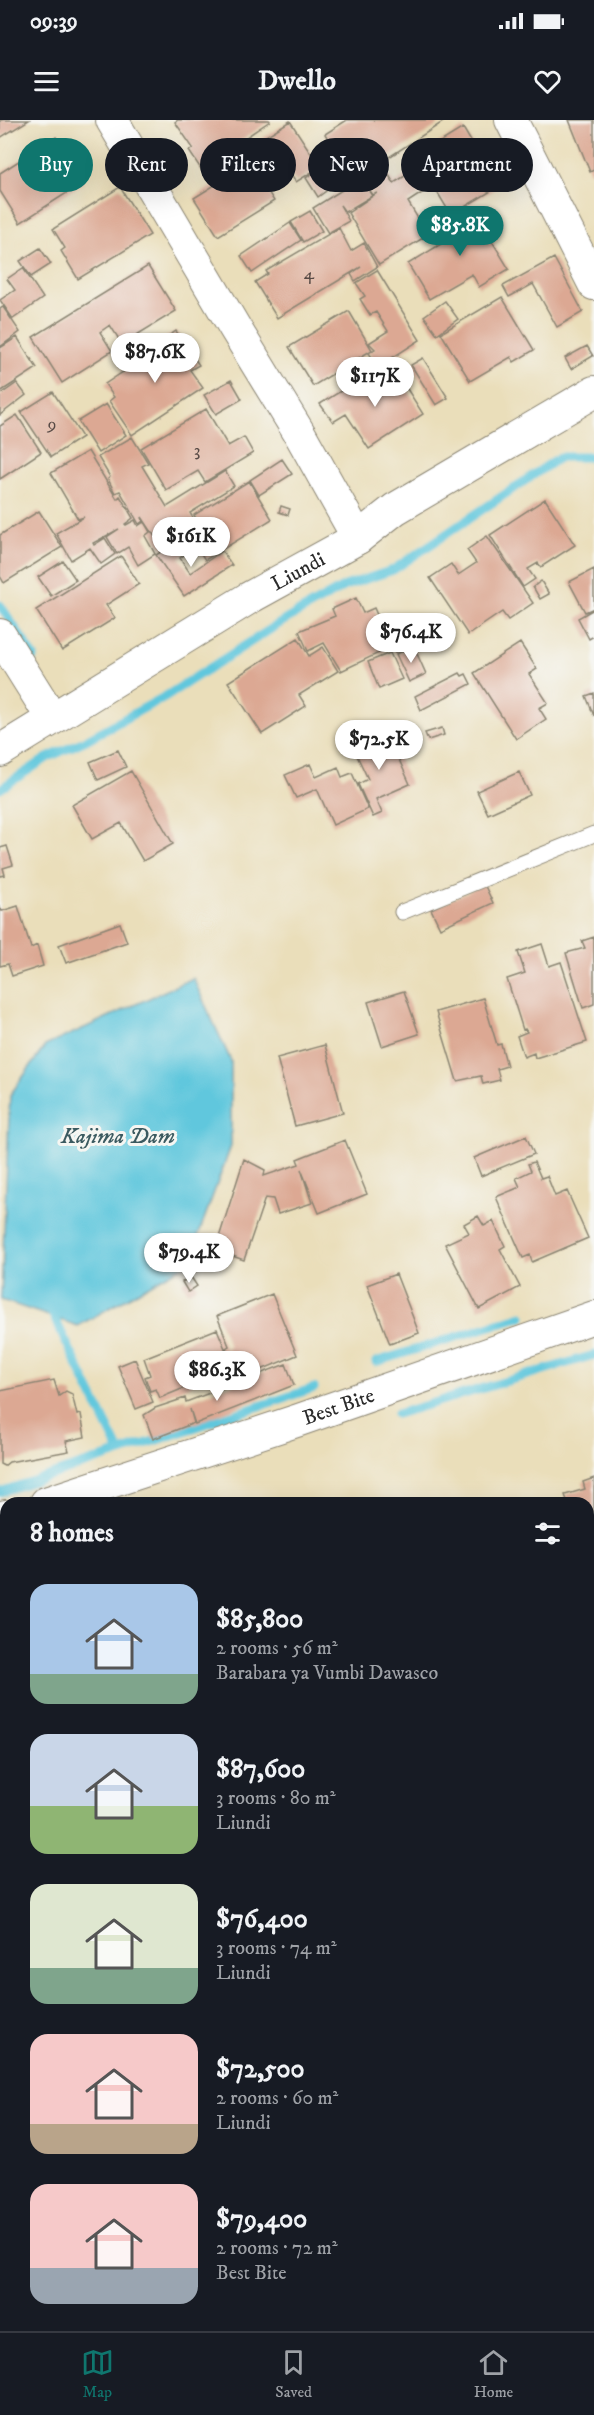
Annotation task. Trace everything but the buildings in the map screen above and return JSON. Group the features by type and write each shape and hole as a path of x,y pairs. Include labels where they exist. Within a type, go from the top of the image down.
{"street":[{"path":"112,120 301,436 358,538"},
{"path":"511,120 594,285"},
{"name":"Liundi","path":"0,751 249,598 358,538 394,509 594,392"},
{"path":"0,635 52,718"},
{"name":"Best Bite","path":"64,1497 299,1420 594,1317"}],"lane":[{"path":"402,912 594,834"}],"water":[{"name":"Kajima Dam","path":"193,978 231,1061 231,1146 188,1263 78,1326 1,1300 10,1095 45,1046"}],"waterway":[{"path":"0,789 47,758 84,741 166,696 285,620 345,586 393,570 560,457 594,457"},
{"path":"0,605 34,657"},
{"path":"49,1307 120,1452"},
{"path":"376,1362 522,1316"},
{"path":"397,1414 594,1355"},
{"path":"0,1492 314,1388"}]}
